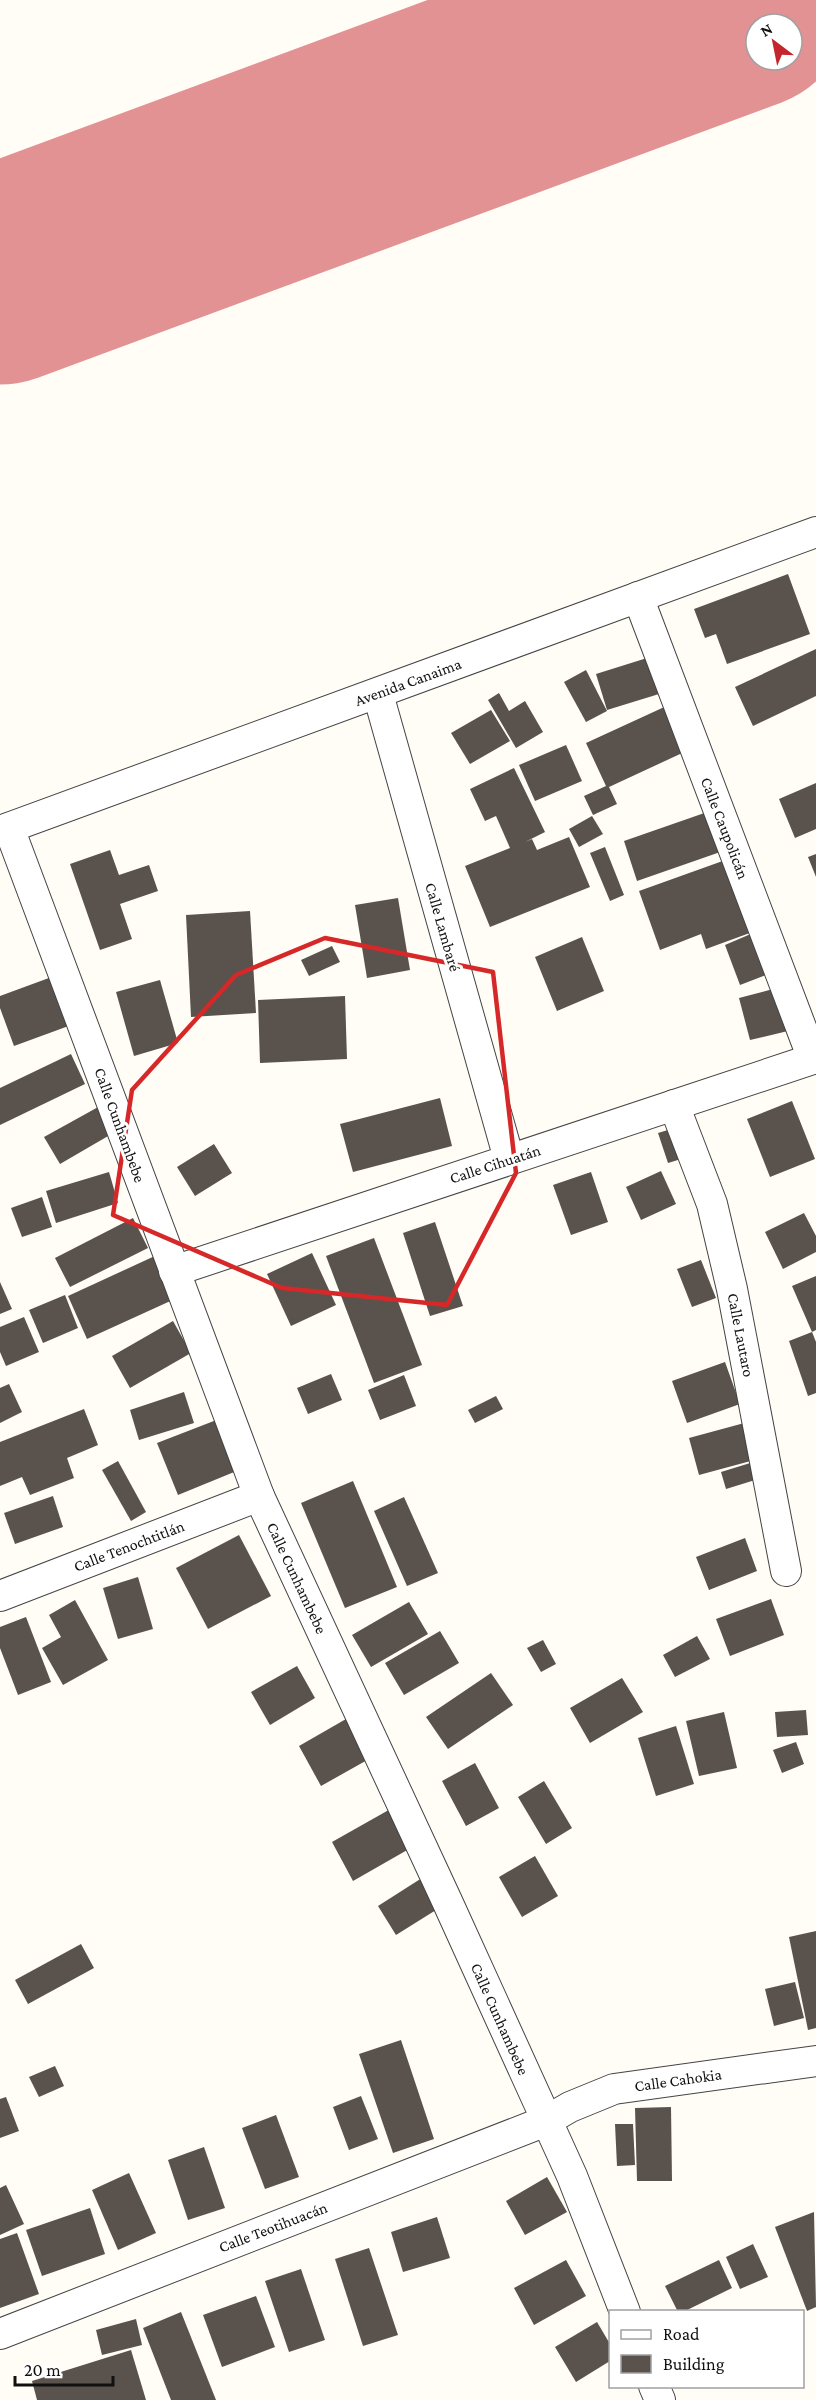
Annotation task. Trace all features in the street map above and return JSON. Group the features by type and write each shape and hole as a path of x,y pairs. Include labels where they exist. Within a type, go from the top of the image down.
{"street":[{"name":"Avenida Canaima","path":"4,829 816,532"},
{"name":"Calle Caupolicán","path":"638,597 814,1058"},
{"name":"Calle Lambaré","path":"378,694 509,1159"},
{"name":"Calle Cunhambebe","path":"4,829 258,1496 572,2176 624,2310"},
{"name":"Calle Cihuatán","path":"174,1271 814,1058"},
{"name":"Calle Lautaro","path":"674,1105 712,1204 730,1279 786,1571"},
{"name":"Calle Tenochtitlán","path":"0,1596 258,1496"},
{"name":"Calle Cahokia","path":"546,2121 570,2106 614,2089 816,2061"},
{"name":"Calle Teotihuacán","path":"0,2334 546,2121"}],"highlighted area":[{"path":"325,938 493,972 516,1173 447,1305 282,1288 113,1215 132,1090 236,975"}],"building":[{"path":"788,574 810,634 727,664 716,634 705,638 694,609"},
{"path":"816,649 816,696 753,726 735,687"},
{"path":"647,658 659,694 607,710 596,674"},
{"path":"586,670 607,711 586,722 564,682"},
{"path":"499,693 509,711 525,701 543,732 516,748 488,700"},
{"path":"673,703 693,748 609,787 617,804 593,815 584,796 606,786 586,743"},
{"path":"491,710 510,741 470,764 451,733"},
{"path":"566,745 582,781 535,801 519,765"},
{"path":"514,768 545,832 525,842 532,839 537,850 569,837 590,887 490,927 465,866 510,848 496,816 485,821 470,789"},
{"path":"816,783 816,829 795,838 779,799"},
{"path":"713,810 726,850 637,881 624,841"},
{"path":"592,816 603,834 579,847 569,829"},
{"path":"605,847 624,895 610,901 590,853"},
{"path":"110,850 119,875 149,865 158,891 120,904 132,939 100,950 70,864"},
{"path":"816,854 816,877 808,857"},
{"path":"731,858 758,930 706,949 701,934 660,950 639,891"},
{"path":"398,898 410,970 367,978 355,905"},
{"path":"250,911 256,1013 191,1017 186,915"},
{"path":"760,930 776,971 740,985 725,945"},
{"path":"582,937 604,991 557,1011 535,957"},
{"path":"332,946 340,962 309,976 301,960"},
{"path":"57,975 74,1024 14,1046 0,1008 0,996"},
{"path":"160,980 178,1043 134,1056 116,992"},
{"path":"777,988 788,1031 750,1040 739,998"},
{"path":"345,996 347,1059 260,1063 258,1000"},
{"path":"71,1054 85,1084 0,1125 0,1088"},
{"path":"440,1098 452,1146 353,1172 340,1124"},
{"path":"792,1101 815,1159 770,1177 747,1119"},
{"path":"100,1106 115,1132 60,1164 44,1137"},
{"path":"681,1126 691,1156 668,1163 658,1133"},
{"path":"214,1144 232,1173 195,1196 177,1167"},
{"path":"661,1171 676,1204 641,1220 626,1187"},
{"path":"109,1172 118,1203 56,1223 46,1191"},
{"path":"591,1172 608,1222 571,1235 553,1185"},
{"path":"42,1197 52,1227 22,1237 11,1208"},
{"path":"804,1213 816,1236 816,1252 783,1269 765,1232"},
{"path":"133,1218 148,1248 70,1287 55,1258"},
{"path":"435,1222 463,1306 430,1316 403,1233"},
{"path":"374,1238 422,1365 374,1383 326,1256"},
{"path":"312,1253 336,1305 291,1326 267,1274"},
{"path":"157,1255 177,1298 87,1339 68,1296"},
{"path":"701,1260 716,1298 692,1307 677,1269"},
{"path":"816,1276 816,1330 812,1332 792,1286"},
{"path":"0,1282 12,1309 0,1314"},
{"path":"65,1295 78,1328 43,1343 29,1310"},
{"path":"24,1317 39,1352 6,1366 0,1352 0,1327"},
{"path":"173,1321 191,1353 130,1388 112,1356"},
{"path":"812,1332 816,1342 816,1393 808,1396 789,1341"},
{"path":"725,1362 740,1404 687,1423 672,1381"},
{"path":"331,1374 342,1400 308,1414 297,1388"},
{"path":"404,1375 416,1406 380,1420 368,1390"},
{"path":"9,1384 22,1412 0,1423 0,1388"},
{"path":"184,1392 194,1423 139,1440 130,1410"},
{"path":"496,1396 503,1409 475,1423 468,1410"},
{"path":"84,1409 98,1445 67,1458 74,1478 30,1495 22,1477 0,1486 0,1442"},
{"path":"219,1419 239,1470 178,1495 157,1443"},
{"path":"748,1422 758,1459 699,1475 689,1438"},
{"path":"760,1460 765,1477 726,1489 721,1472"},
{"path":"118,1461 146,1512 131,1521 102,1470"},
{"path":"353,1481 397,1587 345,1608 301,1503"},
{"path":"53,1496 63,1527 15,1544 4,1513"},
{"path":"404,1497 438,1573 407,1586 374,1511"},
{"path":"239,1535 271,1596 208,1629 176,1568"},
{"path":"745,1538 757,1571 709,1590 696,1557"},
{"path":"138,1577 153,1629 118,1639 103,1588"},
{"path":"771,1599 784,1635 730,1656 716,1619"},
{"path":"75,1600 108,1660 63,1685 42,1648 61,1637 49,1615"},
{"path":"409,1602 428,1634 371,1667 352,1635"},
{"path":"26,1617 51,1682 18,1695 0,1648 0,1627"},
{"path":"440,1631 459,1663 404,1695 385,1663"},
{"path":"697,1636 710,1659 675,1677 663,1655"},
{"path":"543,1640 556,1664 541,1672 527,1648"},
{"path":"297,1666 315,1698 270,1725 251,1692"},
{"path":"491,1673 513,1705 448,1749 426,1717"},
{"path":"622,1678 643,1712 590,1743 570,1708"},
{"path":"806,1710 808,1735 777,1737 775,1712"},
{"path":"724,1712 737,1768 699,1776 686,1721"},
{"path":"346,1719 369,1759 321,1786 299,1746"},
{"path":"676,1726 694,1784 656,1796 638,1738"},
{"path":"796,1742 804,1764 782,1773 773,1750"},
{"path":"475,1763 499,1808 466,1826 442,1781"},
{"path":"544,1781 572,1828 546,1844 518,1797"},
{"path":"394,1807 416,1845 353,1881 332,1842"},
{"path":"535,1856 558,1896 522,1917 499,1877"},
{"path":"425,1876 444,1905 396,1935 378,1906"},
{"path":"816,1931 816,2028 808,2030 789,1937"},
{"path":"81,1944 94,1968 28,2004 15,1980"},
{"path":"795,1982 804,2018 774,2026 765,1989"},
{"path":"401,2040 434,2139 393,2153 359,2054"},
{"path":"55,2066 64,2086 39,2097 29,2077"},
{"path":"361,2096 378,2139 349,2150 333,2107"},
{"path":"6,2097 19,2131 0,2138 0,2099"},
{"path":"671,2107 672,2181 637,2181 635,2108"},
{"path":"276,2115 299,2177 265,2189 242,2128"},
{"path":"615,2124 633,2124 635,2165 617,2166"},
{"path":"204,2147 225,2208 188,2220 168,2160"},
{"path":"129,2173 156,2233 118,2250 92,2190"},
{"path":"547,2177 567,2212 525,2235 506,2201"},
{"path":"6,2185 24,2224 0,2235 0,2188"},
{"path":"90,2208 105,2254 42,2276 26,2230"},
{"path":"814,2212 816,2307 807,2311 775,2227"},
{"path":"437,2217 450,2258 403,2272 391,2232"},
{"path":"17,2233 39,2294 0,2308 0,2239"},
{"path":"753,2244 768,2277 740,2289 726,2257"},
{"path":"369,2248 398,2335 363,2346 335,2259"},
{"path":"566,2260 586,2296 534,2325 514,2288"},
{"path":"719,2260 732,2288 687,2310 677,2310 665,2286"},
{"path":"301,2269 325,2340 289,2352 265,2281"},
{"path":"256,2296 275,2347 222,2367 203,2315"},
{"path":"181,2312 216,2400 171,2400 143,2328"},
{"path":"136,2319 142,2345 102,2355 96,2330"},
{"path":"597,2322 609,2342 609,2362 576,2382 555,2347"},
{"path":"131,2350 146,2400 37,2400 32,2381"}],"runway":[{"path":"0,275 743,0"}]}
